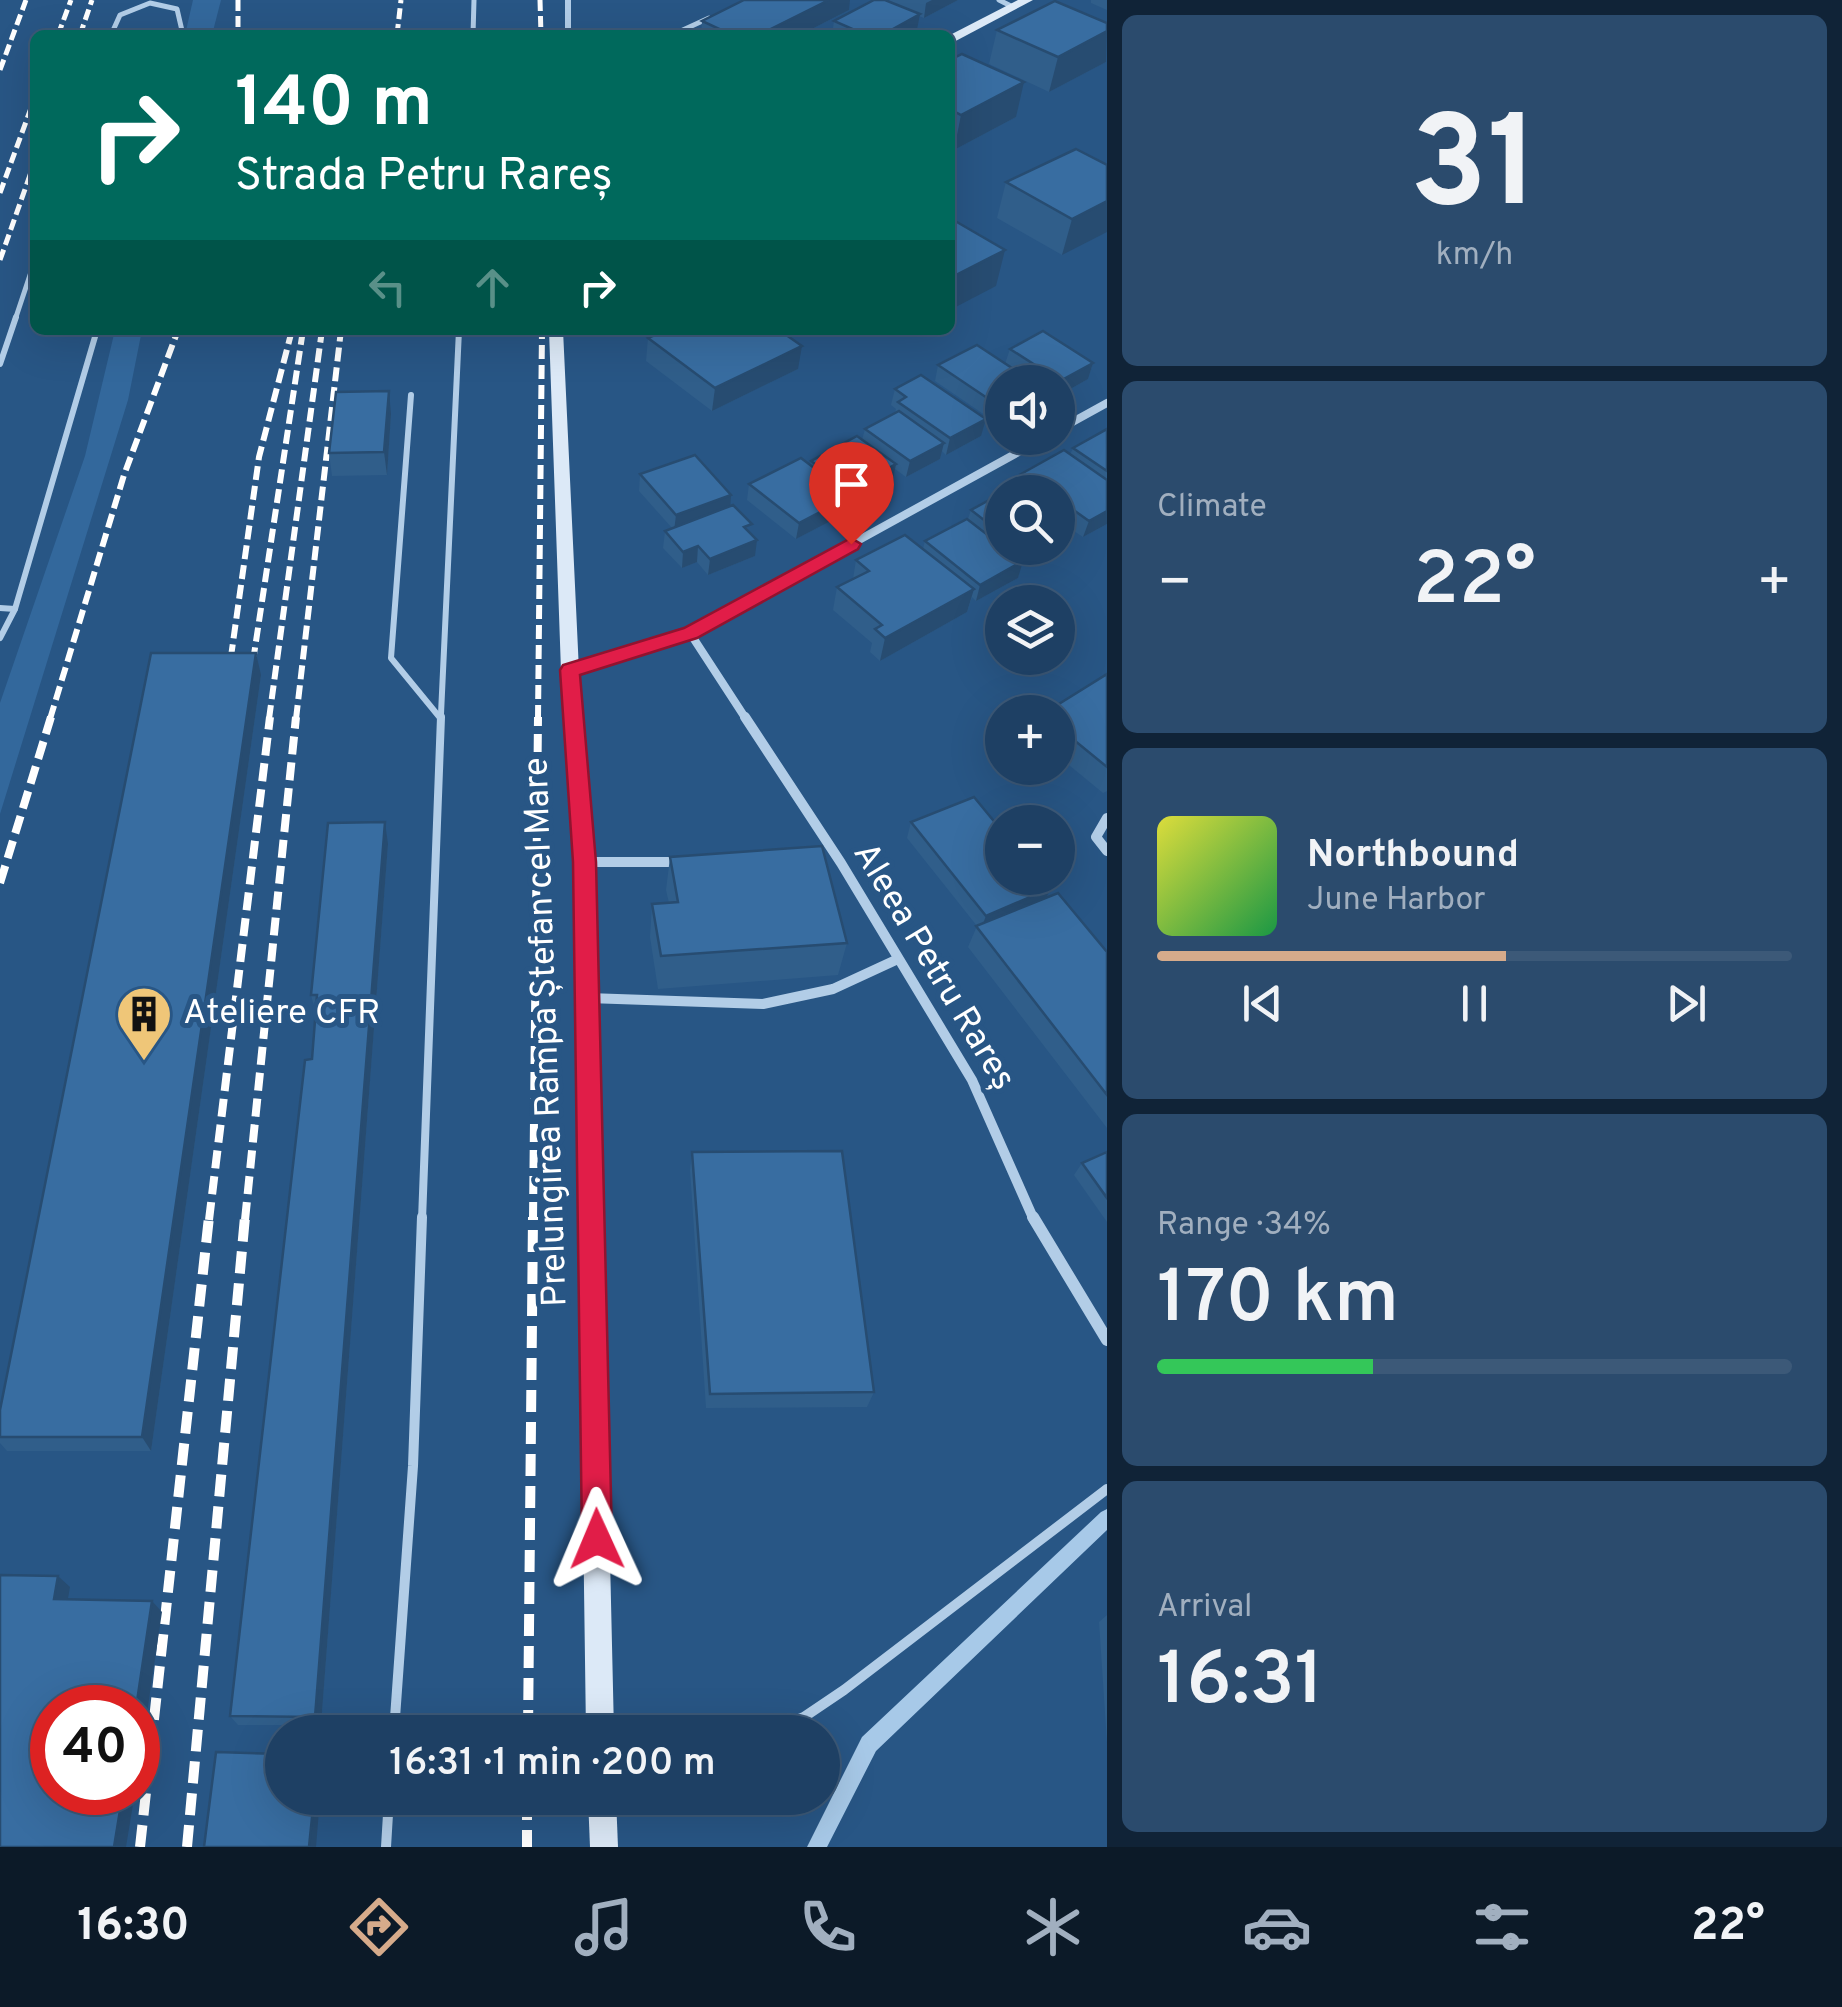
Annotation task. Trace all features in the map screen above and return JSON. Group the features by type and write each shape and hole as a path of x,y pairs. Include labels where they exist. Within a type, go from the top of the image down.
{"street":[{"path":"568,0 568,30"},
{"path":"955,37 1027,0"},
{"name":"Prelungirea Rampa Ștefan cel Mare","path":"556,335 570,670 584,862 600,1715"},
{"path":"1075,421 1107,403"},
{"path":"570,670 690,633 1013,455"},
{"name":"Aleea Petru Rareș","path":"690,633 841,864 972,1080 1020,1198 1107,1340"},
{"path":"1107,818 1096,837 1107,851"},
{"path":"584,862 683,862"},
{"path":"821,863 841,864"},
{"path":"587,998 763,1004 834,990 898,959"},
{"path":"603,1815 604,1847"}],"lane":[{"path":"473,30 474,0"},
{"path":"999,0 1014,7"},
{"path":"112,30 120,15 150,3 176,9 181,30"},
{"path":"683,30 718,14"},
{"path":"0,364 30,275"},
{"path":"0,638 16,609 96,335"},
{"path":"395,1715 413,1466 459,335"},
{"path":"410,395 391,658 441,714"},
{"path":"0,608 16,609"},
{"path":"807,1715 1107,1489"},
{"path":"386,1847 388,1815"}],"shaded area":[{"path":"193,0 221,0 213,30 186,30"},
{"path":"114,335 141,335 128,400 0,814 0,703 85,456"}],"building":[{"path":"744,0 829,0 769,30 721,30 702,21"},
{"path":"874,0 885,0 920,14 891,30 855,30 834,21"},
{"path":"1055,1 1107,23 1107,31 1058,57 997,30"},
{"path":"962,54 1024,82 961,115 955,112 955,58"},
{"path":"1076,149 1107,165 1107,201 1072,219 1006,182"},
{"path":"955,221 1005,250 955,275"},
{"path":"1043,331 1093,363 1075,373 1075,365 1035,365 1010,349"},
{"path":"786,335 802,346 715,388 648,338"},
{"path":"977,345 1007,365 985,365 985,397 938,365"},
{"path":"921,375 985,420 950,438 898,402 906,397 895,389"},
{"path":"389,391 384,452 329,453 336,392"},
{"path":"899,411 944,443 910,461 865,429"},
{"path":"1107,429 1107,471 1075,449"},
{"path":"857,436 896,464 849,489 811,461"},
{"path":"695,455 731,495 676,515 640,474"},
{"path":"1055,455 1071,455 1107,480 1107,511 1089,521 1075,511 1075,475 1021,474"},
{"path":"801,458 851,496 799,523 749,484"},
{"path":"985,502 985,521 971,510"},
{"path":"733,505 752,524 744,527 757,540 710,559 698,546 683,552 665,531"},
{"path":"967,519 985,533 985,565 1016,565 980,585 925,541"},
{"path":"905,535 974,589 885,638 875,629 882,625 837,587 869,571 856,560"},
{"name":"Ateliere CFR","path":"151,653 256,653 142,1437 0,1437 0,1410"},
{"path":"1107,674 1107,767 1075,741 1073,695"},
{"path":"974,797 985,810 985,895 1035,895 986,916 911,822"},
{"path":"385,822 315,1715 230,1716 305,1060 312,1059 317,995 311,995 328,823"},
{"path":"822,846 847,943 661,956 652,904 678,902 670,857"},
{"path":"1060,895 1107,952 1107,1095 976,926"},
{"path":"842,1151 874,1392 710,1394 692,1152"},
{"path":"1107,1152 1107,1198 1082,1163"},
{"path":"0,1575 58,1576 54,1599 152,1601 139,1685 30,1685 30,1815 119,1815 114,1847 0,1847"},
{"path":"216,1752 265,1753 265,1815 312,1815 309,1847 204,1847"}],"waterway":[{"path":"817,1847 869,1744 1107,1518"}],"railway":[{"path":"0,70 26,0"},
{"path":"60,30 71,0"},
{"path":"82,30 92,0"},
{"path":"238,0 238,30"},
{"path":"398,30 401,0"},
{"path":"540,0 541,30"},
{"path":"0,193 30,111"},
{"path":"0,260 30,175"},
{"path":"50,719 124,475 176,335"},
{"path":"228,678 259,457 291,335"},
{"path":"250,681 302,335"},
{"path":"269,719 321,335"},
{"path":"296,719 340,335"},
{"path":"538,719 542,335"},
{"path":"0,883 51,717"},
{"path":"209,1220 270,717"},
{"path":"245,1220 296,717"},
{"path":"533,1220 538,717"},
{"path":"140,1847 209,1217"},
{"path":"187,1847 245,1217"},
{"path":"528,1715 533,1217"},
{"path":"527,1815 527,1847"}],"place":[{"name":"Ateliere CFR","path":"144,1063"}],"route":[{"path":"597,1539 584,862 570,670 690,633 851,544"}]}
